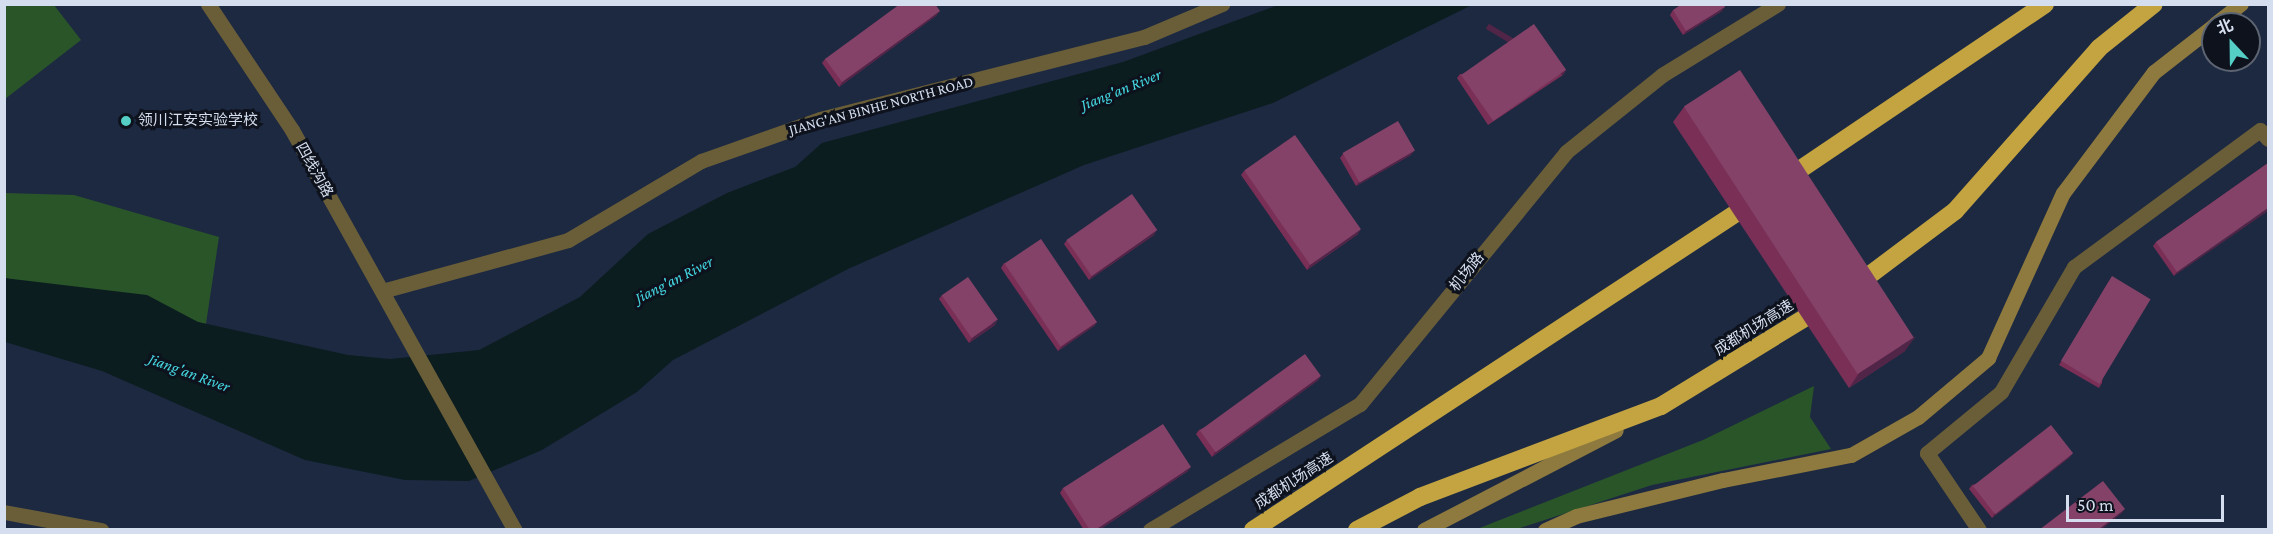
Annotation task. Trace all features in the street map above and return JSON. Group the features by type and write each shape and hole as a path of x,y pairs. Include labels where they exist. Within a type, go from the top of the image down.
{"highway":[{"name":"成都机场高速","path":"1253,530 2045,4"},
{"name":"成都机场高速","path":"1357,530 1420,497 1660,406 1920,240 1955,211 2099,48 2154,4"}],"main road":[{"path":"1545,530 1576,516 1723,480 1851,455 1918,417 1988,358 2063,194 2154,72 2201,35"},
{"path":"1424,530 1660,406"}],"street":[{"name":"四线沟路","path":"208,4 292,130 515,530"},
{"name":"JIANG'AN BINHE NORTH ROAD","path":"382,291 568,240 700,161 820,119 1144,37 1222,4"},
{"name":"机场路","path":"1150,530 1360,404 1566,152 1662,75 1778,4"},
{"path":"1979,530 1927,453 2001,392 2074,267 2260,130 2268,139"},
{"path":"4,512 101,530"}],"green space":[{"path":"5,4 54,5 81,40 5,99"},
{"path":"5,193 74,195 219,237 206,324 5,278"},
{"path":"1814,386 1810,417 1831,449 1652,485 1517,529 1477,529 1703,440"}],"water":[{"name":"Jiang'an River","path":"1278,5 1472,5 1273,103 1084,165 848,269 673,360 637,392 542,450 469,481 405,480 305,460 102,371 5,342 4,278 147,295 198,322 348,355 390,359 479,350 580,297 648,234 727,193 795,167 822,143 1123,62"}],"building":[{"path":"900,4 935,4 940,11 842,82 825,59"},
{"path":"1682,4 1724,4 1725,7 1686,31 1673,10"},
{"path":"1534,24 1566,70 1493,121 1461,75"},
{"path":"1740,70 1914,338 1858,374 1684,106"},
{"path":"1398,121 1415,150 1360,182 1343,153"},
{"path":"1295,135 1361,229 1310,265 1244,171"},
{"path":"2268,163 2268,208 2177,272 2156,242"},
{"path":"1132,194 1157,230 1092,276 1066,240"},
{"path":"1041,239 1097,322 1060,347 1005,264"},
{"path":"2112,276 2151,299 2100,384 2061,361"},
{"path":"968,277 998,320 972,338 942,295"},
{"path":"1305,354 1321,376 1216,452 1200,430"},
{"path":"1163,424 1191,467 1095,530 1090,530 1063,488"},
{"path":"2051,425 2073,453 1995,514 1973,486"},
{"path":"2103,481 2125,509 2098,530 2039,530"}],"place":[{"name":"领川江安实验学校","path":"126,121"}]}
